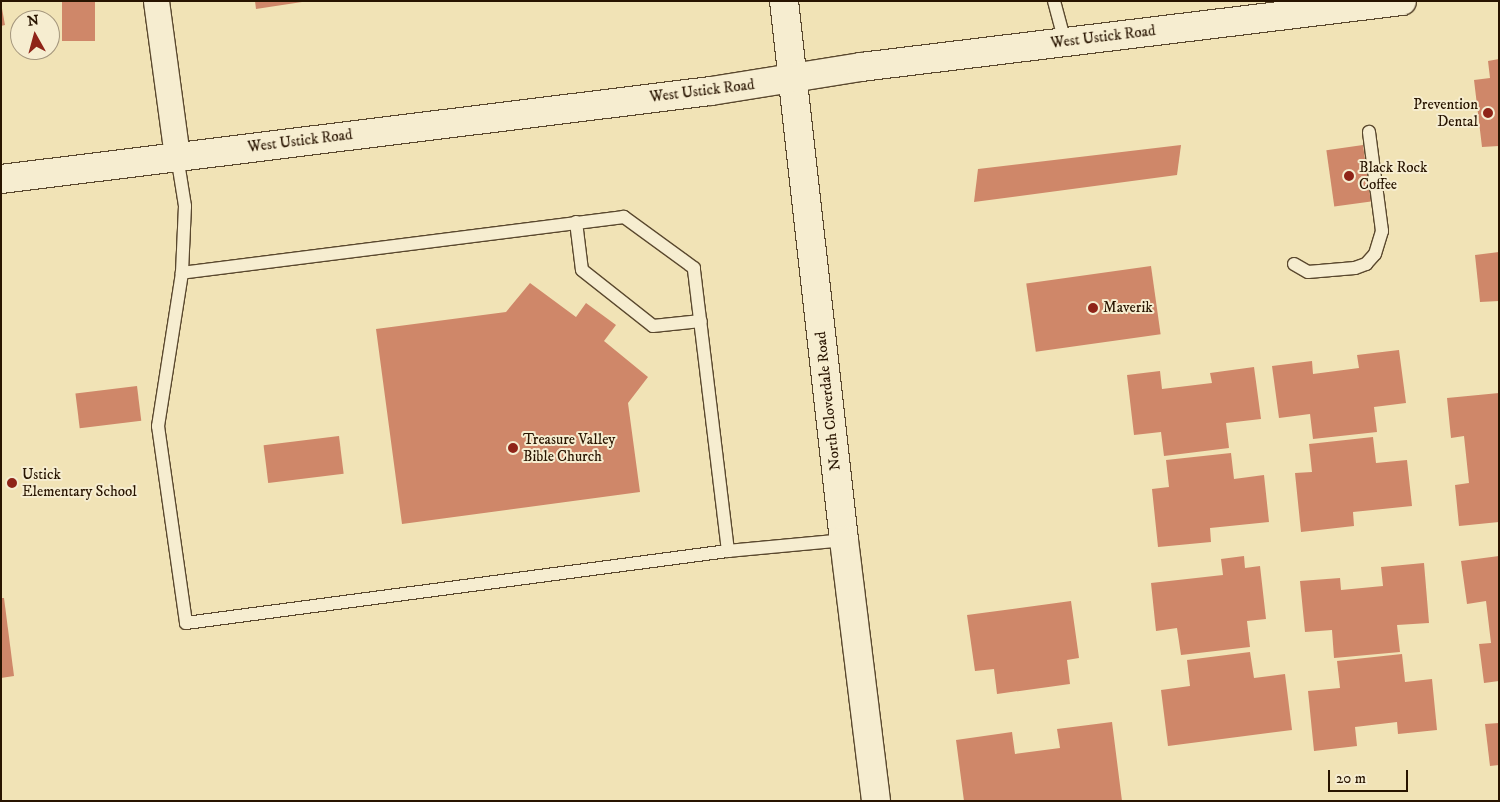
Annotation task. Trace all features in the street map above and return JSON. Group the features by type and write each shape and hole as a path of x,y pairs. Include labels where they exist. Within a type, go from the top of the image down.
{"main road":[{"name":"North Cloverdale Road","path":"784,1 844,540 876,801"},
{"name":"West Ustick Road","path":"1,179 792,79 861,67 1402,1"}],"street":[{"path":"156,1 177,156"}],"lane":[{"path":"1054,1 1065,42"},
{"path":"1294,264 1308,272 1355,268 1366,264 1375,254 1382,231 1370,132"},
{"path":"177,156 185,206 182,273 158,426 186,623 728,552 844,540"},
{"path":"182,273 624,217 694,268 728,552"},
{"path":"576,222 582,270 653,326 701,321"}],"building":[{"path":"62,1 95,1 95,41 62,41"},
{"path":"255,1 302,1 302,2 256,9"},
{"path":"1,3 5,25 1,26"},
{"name":"Prevention Dental","path":"1499,59 1499,146 1482,147 1474,80 1490,78 1488,61"},
{"path":"1181,145 1177,175 974,202 978,169"},
{"name":"Black Rock Coffee","path":"1363,145 1371,201 1334,207 1326,150"},
{"path":"1499,252 1499,301 1480,302 1475,255"},
{"name":"Maverik","path":"1151,266 1161,334 1036,352 1026,284"},
{"name":"Treasure Valley Bible Church","path":"530,283 576,317 586,303 616,325 604,341 648,377 628,403 640,492 402,524 376,329 506,312"},
{"path":"1399,350 1406,403 1374,407 1377,432 1313,439 1310,414 1279,418 1272,366 1312,361 1313,374 1359,368 1357,355"},
{"path":"1254,367 1261,419 1226,423 1229,448 1164,456 1161,432 1134,435 1127,375 1160,371 1162,389 1212,383 1210,373"},
{"path":"137,386 141,421 80,428 75,394"},
{"path":"1499,393 1499,522 1459,526 1455,485 1469,483 1464,436 1451,438 1447,398"},
{"path":"339,436 344,474 268,483 264,445"},
{"path":"1373,437 1376,463 1407,460 1412,506 1353,512 1354,526 1301,532 1295,473 1312,472 1309,444"},
{"path":"1231,453 1234,479 1264,475 1269,522 1210,528 1211,542 1158,547 1152,489 1169,487 1166,460"},
{"path":"1244,556 1245,568 1260,566 1266,619 1247,621 1250,647 1181,655 1177,628 1156,631 1151,583 1223,575 1221,559"},
{"path":"1499,556 1499,681 1484,683 1479,644 1491,643 1486,601 1467,604 1461,561"},
{"path":"1424,563 1429,623 1397,625 1400,652 1334,658 1332,630 1305,632 1300,581 1340,578 1341,590 1383,586 1381,567"},
{"path":"1,598 4,598 14,676 1,678"},
{"path":"1071,601 1079,658 1067,660 1070,684 997,694 994,669 975,671 967,615"},
{"path":"1250,652 1254,678 1285,674 1292,730 1168,746 1161,690 1190,686 1187,660"},
{"path":"1402,654 1405,682 1432,679 1437,730 1398,734 1397,722 1355,727 1357,746 1314,751 1308,691 1340,688 1337,661"},
{"path":"1112,722 1122,801 964,801 956,740 1012,732 1015,754 1060,748 1057,729"},
{"path":"1499,723 1499,765 1490,766 1485,724"}],"place":[{"name":"Prevention Dental","path":"1488,113"},
{"name":"Black Rock Coffee","path":"1349,176"},
{"name":"Maverik","path":"1093,308"},
{"name":"Treasure Valley Bible Church","path":"513,448"},
{"name":"Ustick Elementary School","path":"12,483"}]}
